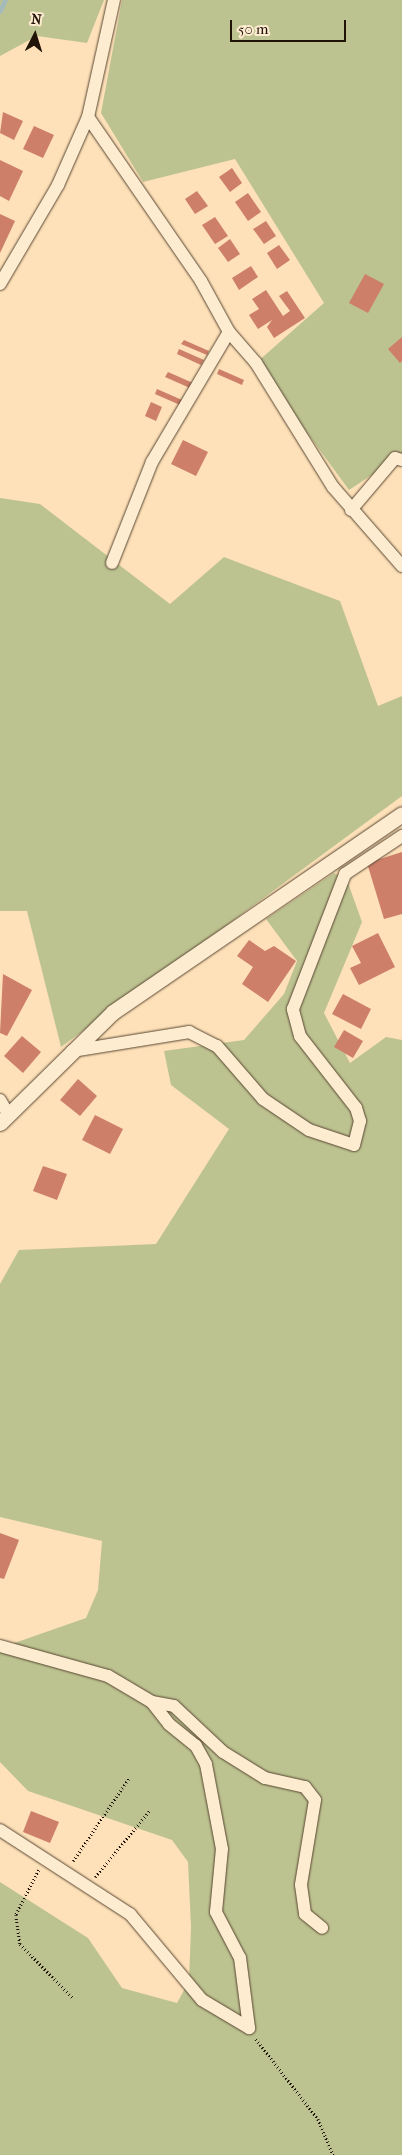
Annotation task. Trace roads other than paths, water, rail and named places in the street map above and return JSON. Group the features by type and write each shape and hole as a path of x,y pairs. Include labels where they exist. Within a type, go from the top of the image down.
{"street":[{"path":"0,284 58,185 88,117 114,0"},
{"path":"88,117 201,281 229,332 256,363 351,510 402,566"},
{"path":"112,563 152,462 229,332"},
{"path":"351,510 396,458 402,460"},
{"path":"4,1118 121,1006 402,814"},
{"path":"72,1052 189,1032 217,1046 263,1099 309,1130 354,1146 360,1121 356,1108 300,1036 293,1009 345,874 402,836"},
{"path":"0,1100 4,1118"},
{"path":"0,1646 108,1676 152,1702 174,1706 223,1752 265,1778 305,1787 315,1800 301,1885 305,1914 322,1928"},
{"path":"0,1830 130,1914 202,2000 249,2028 240,1958 216,1912 222,1849 206,1764 196,1746 168,1724 152,1702"}],"waterway":[{"path":"0,11 5,0"}]}
